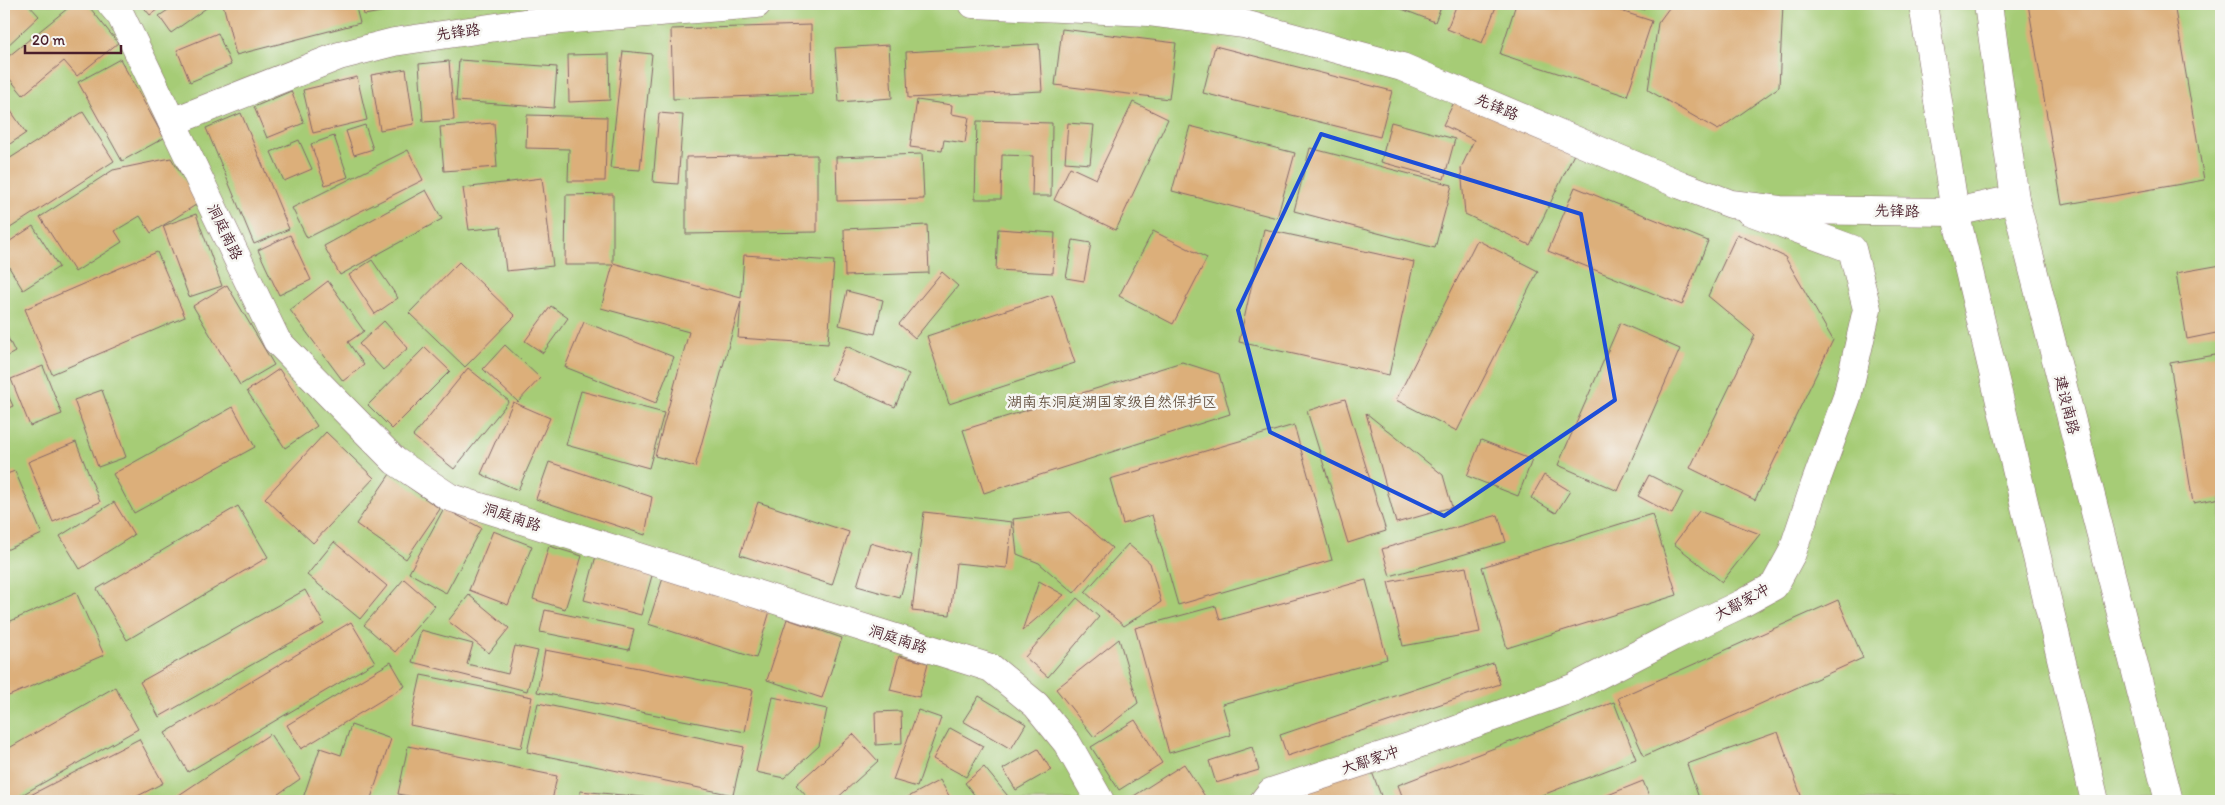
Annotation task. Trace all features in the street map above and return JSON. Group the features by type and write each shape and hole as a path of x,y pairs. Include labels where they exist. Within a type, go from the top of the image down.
{"main road":[{"name":"洞庭南路","path":"111,4 121,16 277,341 395,460 449,497 991,668 1036,705 1067,743 1100,801"},
{"name":"先锋路","path":"172,122 339,56 394,42 524,23 757,4"},
{"name":"先锋路","path":"973,4 1149,12 1244,24 1402,67 1672,182 1731,204 1780,210 1954,212 2014,199"},
{"path":"1923,4 1954,212 2095,801"},
{"name":"建设南路","path":"1988,4 2014,199 2169,801"},
{"name":"大鄢家冲","path":"1264,801 1271,792 1412,746 1573,688 1774,586 1792,553 1814,484 1847,397 1867,309 1852,249 1731,204"}],"highlighted area":[{"path":"1321,134 1581,214 1615,400 1444,516 1270,432 1238,310"}],"green space":[{"name":"湖南东洞庭湖国家级自然保护区","path":"4,4 2221,4 2221,801 4,801"}],"building":[{"path":"4,4 28,4 39,16 4,49"},
{"path":"73,4 87,4 118,43 77,76 64,61 23,95 4,72 4,60"},
{"path":"141,4 165,4 150,15"},
{"path":"177,4 212,4 171,33 159,16"},
{"path":"223,4 355,4 360,23 236,55"},
{"path":"362,4 419,4 419,5 364,15"},
{"path":"1389,4 1442,4 1435,22"},
{"path":"1457,4 1497,4 1482,43 1447,29"},
{"path":"1516,4 1599,4 1652,21 1627,96 1500,54"},
{"path":"1628,4 1646,4 1644,10"},
{"path":"1672,4 1783,4 1779,87 1718,130 1648,90 1658,23"},
{"path":"2028,4 2174,4 2204,180 2062,205"},
{"path":"811,25 812,94 673,99 671,29"},
{"path":"1062,29 1176,43 1169,99 1055,85"},
{"path":"218,33 231,65 190,82 177,50"},
{"path":"1039,44 1042,91 908,98 906,52"},
{"path":"889,45 892,98 839,102 835,48"},
{"path":"1215,46 1392,91 1380,137 1203,93"},
{"path":"623,51 652,54 640,170 610,168"},
{"path":"609,54 610,100 569,102 568,55"},
{"path":"120,59 164,138 122,161 78,82"},
{"path":"459,60 557,67 554,108 456,101"},
{"path":"449,61 454,120 423,122 419,64"},
{"path":"406,69 414,124 380,130 371,75"},
{"path":"357,77 367,120 313,133 303,90"},
{"path":"291,91 304,123 267,138 254,107"},
{"path":"1456,98 1574,154 1530,245 1465,214 1461,168 1474,140 1443,125"},
{"path":"917,100 952,105 951,114 969,117 965,143 944,140 942,151 910,147"},
{"path":"4,101 26,133 4,148"},
{"path":"1133,102 1168,119 1116,230 1054,200 1070,167 1096,179"},
{"path":"83,112 114,161 4,232 4,162"},
{"path":"241,113 289,229 254,244 206,128"},
{"path":"659,113 683,115 678,184 653,182"},
{"path":"527,115 607,117 605,181 568,181 569,149 526,148"},
{"path":"977,121 1052,123 1051,196 1032,196 1033,156 1002,155 1001,199 975,199"},
{"path":"1391,122 1455,139 1444,179 1381,162"},
{"path":"494,123 497,167 444,171 440,127"},
{"path":"1068,123 1094,125 1090,164 1065,162"},
{"path":"365,125 373,149 354,155 346,131"},
{"path":"1190,126 1295,153 1277,218 1172,191"},
{"path":"334,136 348,177 325,185 311,144"},
{"path":"299,140 312,169 284,181 271,152"},
{"path":"1310,148 1452,185 1435,248 1294,211"},
{"path":"408,150 423,180 307,238 292,208"},
{"path":"922,154 924,199 837,201 836,157"},
{"path":"817,155 817,232 686,234 686,157"},
{"path":"171,158 199,203 151,233 140,216 115,231 122,242 75,272 40,217 113,170"},
{"path":"542,178 553,266 506,271 501,227 469,230 463,188"},
{"path":"1575,187 1708,241 1682,305 1548,251"},
{"path":"426,190 442,219 340,275 324,246"},
{"path":"613,194 613,263 741,298 744,255 834,261 828,344 738,338 741,301 695,467 655,456 689,332 601,308 613,265 565,265 566,195"},
{"path":"196,214 222,286 189,297 163,226"},
{"path":"927,225 929,273 845,276 844,229"},
{"path":"33,226 59,267 23,290 4,259 4,245"},
{"path":"998,229 1055,233 1053,273 996,270"},
{"path":"1264,229 1414,262 1389,375 1239,342"},
{"path":"1153,231 1207,258 1173,324 1119,296"},
{"path":"1737,234 1785,257 1833,340 1755,500 1690,468 1755,335 1708,296"},
{"path":"290,235 311,280 279,295 258,250"},
{"path":"1073,240 1091,243 1084,281 1066,278"},
{"path":"1477,240 1538,271 1457,431 1396,400"},
{"path":"157,252 185,317 52,374 25,309"},
{"path":"372,260 398,298 375,314 349,275"},
{"path":"459,262 515,316 465,367 409,313"},
{"path":"2221,265 2221,332 2187,339 2176,273"},
{"path":"942,272 958,286 915,338 899,324"},
{"path":"328,281 364,331 348,342 364,365 343,381 290,310"},
{"path":"227,285 274,365 240,385 193,306"},
{"path":"847,291 883,300 875,334 839,325"},
{"path":"1052,295 1075,363 949,404 927,336"},
{"path":"551,306 568,318 543,353 525,341"},
{"path":"384,321 408,348 383,370 359,344"},
{"path":"584,322 674,357 656,403 565,367"},
{"path":"1620,323 1680,349 1618,491 1558,465"},
{"path":"4,330 15,352 4,358"},
{"path":"505,345 540,378 518,402 483,369"},
{"path":"846,346 909,374 895,407 831,379"},
{"path":"425,347 450,371 392,429 368,405"},
{"path":"2221,354 2221,498 2193,503 2170,363"},
{"path":"1182,362 1219,374 1230,414 984,493 963,430"},
{"path":"43,366 62,414 30,426 11,379"},
{"path":"468,368 509,401 454,469 413,436"},
{"path":"279,369 317,426 285,448 247,391"},
{"path":"4,386 13,406 4,410"},
{"path":"102,390 126,457 98,467 74,400"},
{"path":"581,391 664,413 649,468 566,445"},
{"path":"1345,399 1386,531 1348,543 1307,411"},
{"path":"513,402 550,418 518,490 481,474"},
{"path":"233,407 255,447 134,513 113,474"},
{"path":"1366,413 1443,475 1452,507 1396,523"},
{"path":"1294,425 1332,560 1178,605 1152,515 1123,524 1110,479"},
{"path":"326,432 374,478 313,543 265,498"},
{"path":"1481,440 1532,460 1518,496 1467,476"},
{"path":"76,442 100,502 53,522 28,462"},
{"path":"549,462 652,497 645,535 536,499"},
{"path":"15,471 42,534 4,551 4,475"},
{"path":"390,474 440,509 406,559 356,524"},
{"path":"1544,475 1570,491 1556,513 1531,498"},
{"path":"1649,475 1683,492 1672,514 1638,496"},
{"path":"114,502 134,535 80,569 60,536"},
{"path":"758,502 849,532 832,585 740,555"},
{"path":"238,506 268,557 127,640 97,589"},
{"path":"444,508 481,528 446,593 409,573"},
{"path":"1699,511 1760,534 1722,582 1674,544"},
{"path":"924,512 1012,522 1007,568 956,563 950,615 912,611"},
{"path":"1070,512 1112,548 1074,593 1039,563 1017,554 1013,519"},
{"path":"1652,514 1677,595 1507,648 1482,567"},
{"path":"1498,515 1506,542 1390,576 1382,549"},
{"path":"493,531 532,546 508,605 469,590"},
{"path":"334,542 387,586 360,619 307,575"},
{"path":"870,543 912,555 900,598 857,586"},
{"path":"1128,544 1150,563 1161,602 1124,626 1085,592"},
{"path":"549,546 582,556 565,609 533,599"},
{"path":"596,556 653,572 641,615 584,600"},
{"path":"1466,567 1480,632 1403,646 1388,582"},
{"path":"663,578 770,611 756,658 648,624"},
{"path":"404,579 435,606 395,652 364,625"},
{"path":"1366,580 1387,659 1222,704 1231,735 1169,753 1135,628 1216,606 1220,620"},
{"path":"1039,581 1064,595 1022,631"},
{"path":"305,590 324,624 159,717 140,682"},
{"path":"76,592 104,655 4,698 4,624"},
{"path":"469,595 509,628 489,653 448,621"},
{"path":"1077,598 1099,617 1048,677 1025,657"},
{"path":"1838,600 1863,658 1644,756 1618,698"},
{"path":"545,610 634,629 629,650 540,632"},
{"path":"787,619 842,638 822,698 767,680"},
{"path":"351,622 375,662 188,772 165,733"},
{"path":"421,630 473,644 467,664 508,674 515,646 538,651 527,691 412,662"},
{"path":"1119,639 1138,703 1094,737 1056,689"},
{"path":"545,650 753,690 745,732 537,692"},
{"path":"899,656 928,663 919,697 890,690"},
{"path":"391,662 405,686 301,749 287,725"},
{"path":"1493,663 1500,684 1287,756 1280,735"},
{"path":"421,675 532,697 521,748 410,725"},
{"path":"115,687 138,729 11,801 4,801 4,751"},
{"path":"979,696 1026,724 1011,749 963,721"},
{"path":"773,697 827,709 819,746 784,778 756,772"},
{"path":"1614,702 1636,759 1527,801 1404,801 1398,785"},
{"path":"538,703 744,747 733,795 527,752"},
{"path":"918,710 941,718 917,787 893,780"},
{"path":"901,711 902,743 876,745 875,712"},
{"path":"1135,720 1162,763 1119,790 1091,747"},
{"path":"351,725 391,739 370,801 302,801 320,748 341,755"},
{"path":"950,728 983,746 966,777 933,759"},
{"path":"1778,732 1803,801 1700,801 1687,764"},
{"path":"270,734 300,779 268,801 170,801"},
{"path":"853,734 878,761 834,801 811,801 796,785"},
{"path":"139,739 163,783 128,801 19,801"},
{"path":"408,746 557,776 552,801 433,801 398,794"},
{"path":"1252,747 1259,770 1216,783 1209,761"},
{"path":"1038,749 1051,770 1016,790 1003,769"},
{"path":"1184,764 1208,801 1126,801"},
{"path":"1369,764 1383,801 1268,801"},
{"path":"984,767 1012,801 979,801 965,783"},
{"path":"940,780 952,801 901,801"},
{"path":"1643,781 1651,801 1593,801"},
{"path":"580,791 664,799 664,801 579,801"}]}
